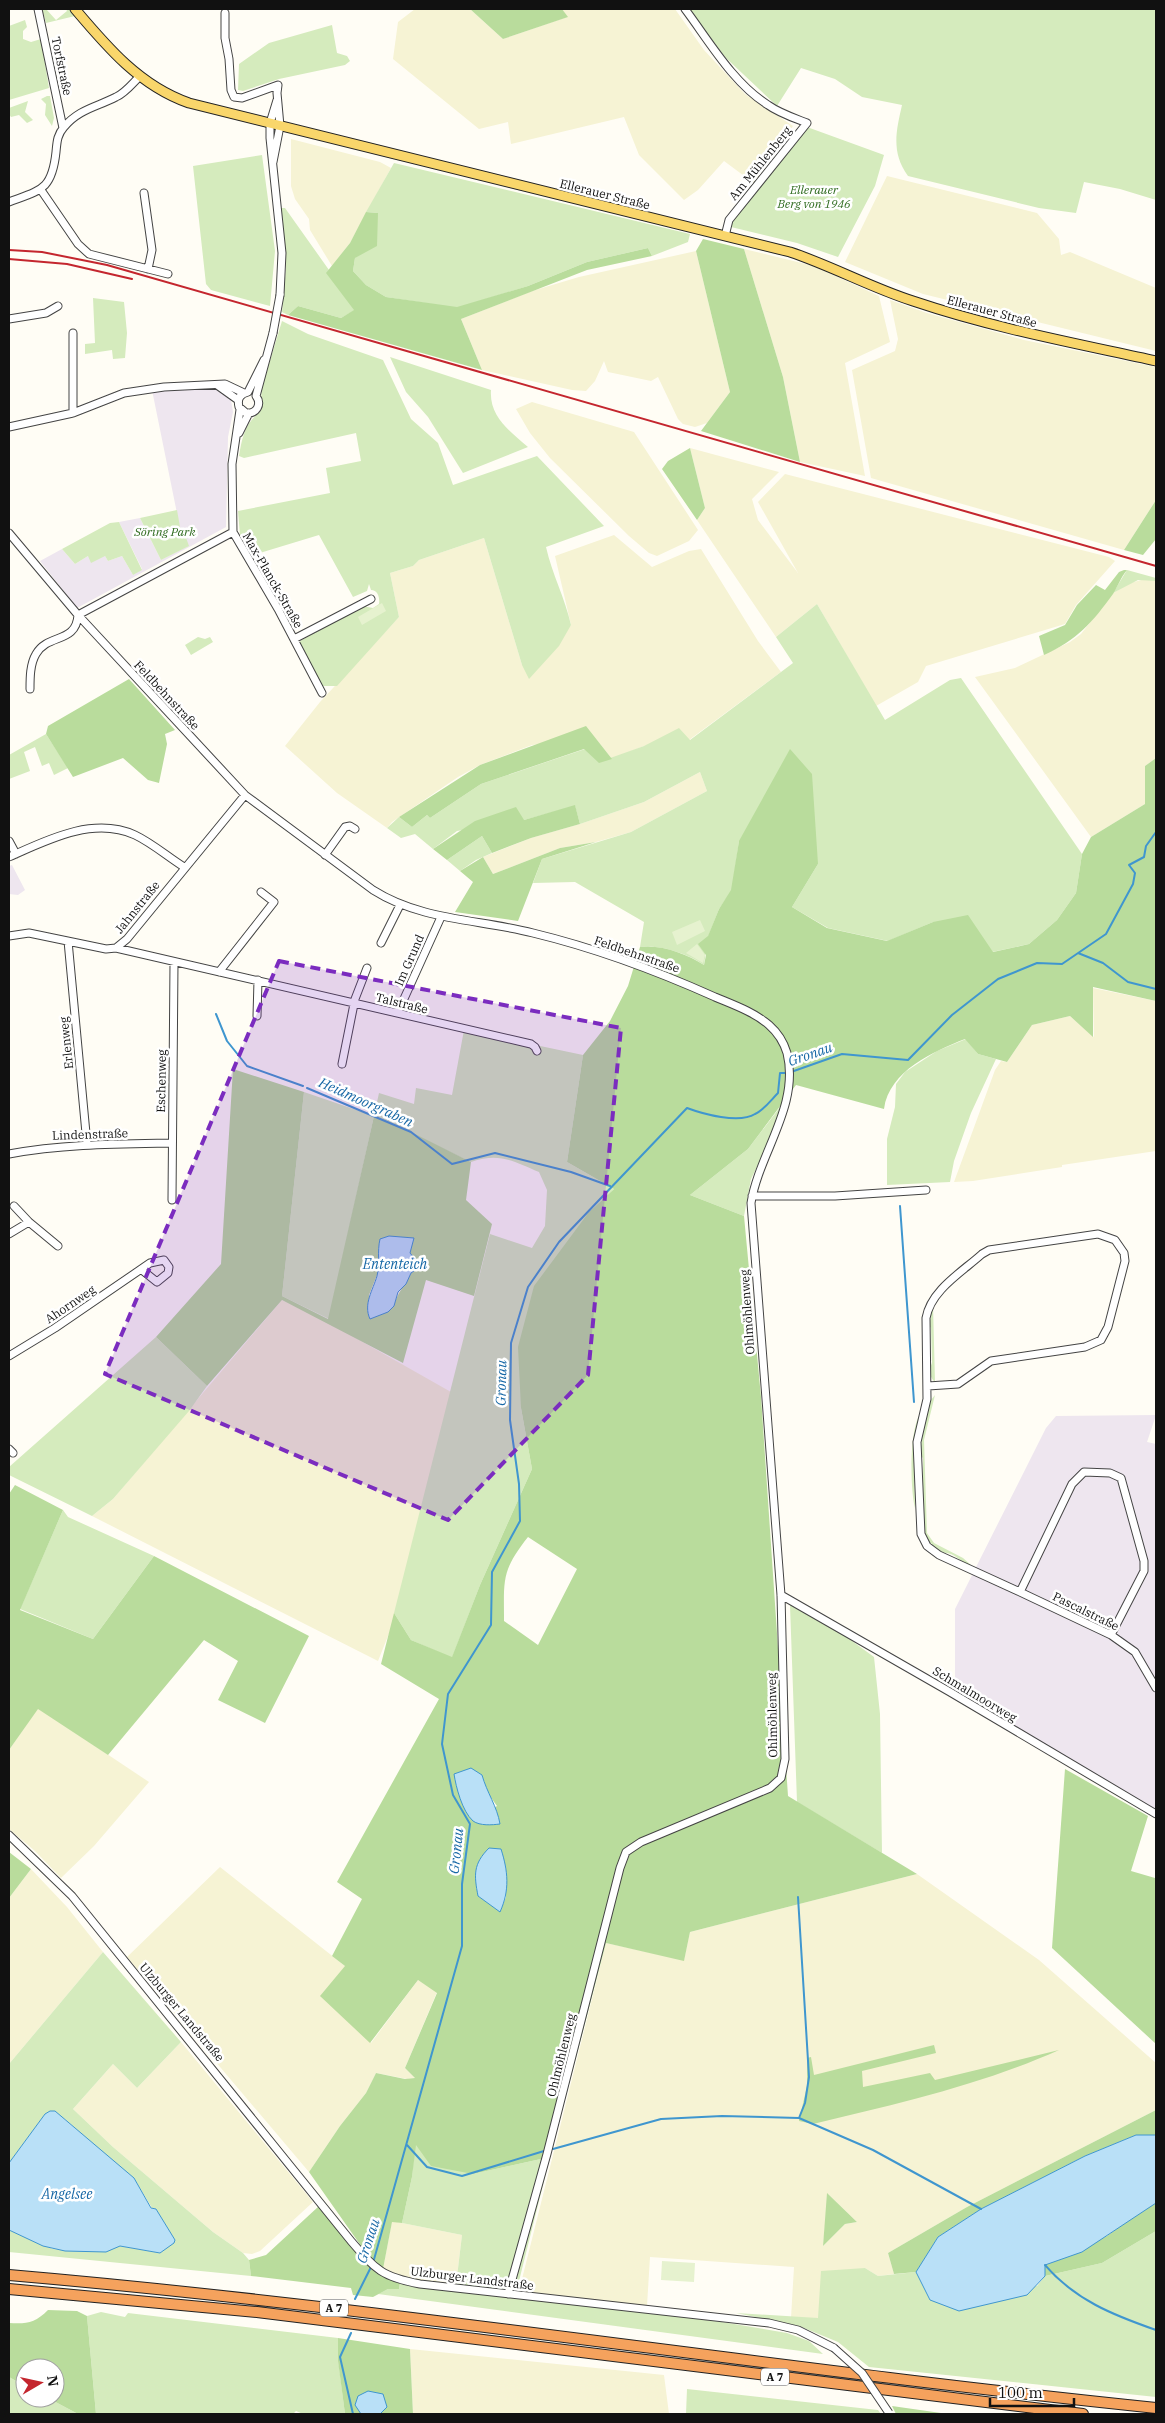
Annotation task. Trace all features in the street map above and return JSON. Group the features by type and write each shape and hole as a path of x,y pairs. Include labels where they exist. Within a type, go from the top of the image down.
{"highway":[{"name":"A 7","path":"9,2276 350,2310 976,2388 1156,2408"},
{"name":"A 7","path":"9,2289 257,2312 1083,2414"}],"main road":[{"name":"Ellerauer Straße","path":"75,9 139,77 173,98 809,258 911,300 950,313 1038,337 1156,361"}],"street":[{"name":"Torfstraße","path":"38,9 63,128"},
{"name":"Am Mühlenberg","path":"685,9 736,77 756,97 769,106 807,123 729,220 725,236"},
{"path":"225,13 225,38 229,59 231,90 234,97 242,98 278,85 277,100 280,126 273,162"},
{"name":"Torfstraße","path":"41,190 53,170 58,136 63,128 82,110 117,97 139,77"},
{"path":"236,440 249,413 258,407 259,400 256,396 264,360 273,334 280,295 282,253 273,162 270,150 270,123 277,100"},
{"path":"9,202 41,190 78,244 89,254 168,274"},
{"path":"144,193 152,250 148,269"},
{"path":"9,319 46,313 58,306"},
{"path":"72,333 73,413"},
{"path":"238,400 246,393 264,360"},
{"path":"30,689 31,672 36,654 48,643 73,631 77,624 78,614 233,532 232,464 240,410 238,400 214,384"},
{"path":"9,427 73,413 124,393 164,387 230,385 256,396"},
{"path":"240,410 249,413"},
{"name":"Max-Planck-Straße","path":"233,532 294,639 322,693"},
{"name":"Feldbehnstraße","path":"9,533 78,614 245,795 373,890 400,905 441,917 520,930 555,938 681,981 746,1010 770,1025 780,1038 787,1054 788,1075 783,1111 752,1196"},
{"name":"Max-Planck-Straße","path":"294,639 371,600"},
{"name":"Jahnstraße","path":"9,936 29,933 100,948 116,948 127,939 184,867 245,795"},
{"path":"325,856 345,827 350,826 356,829"},
{"path":"9,841 12,856 66,834 92,829 116,829 142,839 184,867"},
{"path":"219,972 274,902 261,892"},
{"path":"381,943 400,905"},
{"name":"Im Grund","path":"398,1012 441,917"},
{"name":"Erlenweg","path":"68,941 87,1144"},
{"name":"Talstraße","path":"116,948 174,963 258,980 531,1044 535,1046 536,1051"},
{"name":"Eschenweg","path":"172,1200 174,963"},
{"path":"342,1064 354,1003 368,968"},
{"path":"257,1016 258,980"},
{"name":"Lindenstraße","path":"9,1154 47,1147 87,1144 172,1144"},
{"path":"752,1196 835,1196 926,1190"},
{"name":"Ohlmöhlenweg","path":"508,2294 547,2154 620,1868 626,1852 641,1842 770,1788 781,1778 785,1759 781,1595 757,1301 752,1196"},
{"path":"14,1206 28,1222 58,1246"},
{"path":"9,1234 28,1222"},
{"name":"Pascalstraße","path":"928,1386 958,1384 991,1361 1085,1347 1101,1340 1108,1327 1124,1268 1124,1253 1120,1246 1115,1240 1098,1234 998,1248 982,1254 936,1294 928,1308 926,1318 928,1386 926,1408 917,1442 920,1527 924,1541 939,1555 1021,1589 1111,1635 1135,1652 1156,1688"},
{"name":"Ahornweg","path":"9,1356 56,1328 142,1270"},
{"path":"1021,1589 1072,1484 1084,1472 1110,1473 1121,1478 1126,1490 1144,1561 1144,1571 1111,1635"},
{"name":"Schmalmoorweg","path":"781,1595 1156,1814"},
{"name":"Ulzburger Landstraße","path":"9,1835 72,1896 366,2258 379,2271 394,2279 412,2282 769,2323 798,2330 834,2348 862,2373 889,2413"}],"highlighted area":[{"path":"279,961 621,1028 588,1375 448,1520 105,1374"}],"shaded area":[{"path":"415,9 470,9 503,39 567,17 562,9 675,9 704,50 745,94 793,126 755,184 724,161 698,190 684,200 639,155 624,117 511,144 508,122 479,129 393,59 398,22"},
{"path":"291,139 380,162 391,168 350,243 332,266 310,230 309,219 295,199 291,186"},
{"path":"887,176 1037,213 1059,239 1061,255 1070,252 1156,288 1156,351 923,294 845,262"},
{"path":"744,249 814,266 879,296 890,342 845,363 865,476 800,462 783,377"},
{"path":"696,251 730,392 707,423 695,427 683,424 678,419 658,377 651,381 608,372 604,361 595,381 586,391 572,390 482,370 461,319 532,291 579,277"},
{"path":"890,300 927,313 1024,340 1156,367 1156,500 1124,550 871,478 852,370 895,351 898,339"},
{"path":"212,386 224,392 231,400 233,412 228,437 226,527 77,608 40,561 62,549 75,564 88,556 105,556 108,561 122,556 133,575 142,569 119,522 140,518 161,560 188,546 184,532 181,533 152,390"},
{"path":"532,402 634,432 698,530 689,541 657,556 649,553 629,536 550,458 530,433 516,409"},
{"path":"690,448 779,472 752,499 758,520 798,573 758,502 785,474 1109,557 1115,561 1076,605 1065,624 926,666 918,682 876,706 817,604 776,637 697,520 705,508"},
{"path":"614,535 652,567 689,551 701,549 758,641 781,672 689,740 644,746 612,759 596,739 532,745 480,765 458,777 392,822 387,828 337,793 285,746 320,702 399,617 390,573 413,566 419,560 484,538 522,665 571,625 555,556"},
{"path":"1145,579 1156,581 1156,758 1145,766 1145,804 1091,837 975,677 1015,668 1070,642 1081,634 1113,593 1130,583"},
{"path":"700,772 707,791 631,832 596,842 560,848 493,874 483,857 531,838 580,824 644,802"},
{"path":"12,865 25,890 18,895 9,894 9,866"},
{"path":"1093,988 1156,1001 1156,1151 973,1181 954,1182 995,1070 1001,1061 1007,1062 1032,1025 1070,1016 1094,1037"},
{"path":"282,1300 331,1324 451,1392 394,1621 378,1661 92,1516 113,1499"},
{"path":"1156,1415 1147,1442 1156,1444 1156,1812 955,1689 955,1609 1046,1428 1056,1416"},
{"path":"38,1708 149,1782 94,1846 61,1878 35,1851 9,1829 9,1750"},
{"path":"220,1867 345,1966 371,2043 418,1980 437,1992 405,2068 415,2078 407,2079 376,2073 366,2093 340,2126 309,2172 127,1957"},
{"path":"31,1869 67,1907 103,1952 9,2064 9,1898"},
{"path":"917,1874 1039,1960 1156,2063 1156,2110 967,2207 888,2253 894,2274 878,2276 865,2268 818,2318 791,2318 794,2267 650,2257 647,2306 519,2291 606,1943 684,1960 690,1932","holes":["828,2194 857,2222 845,2224 823,2246"]},
{"path":"181,2042 313,2202 260,2251 252,2254 243,2253 213,2232 113,2147 73,2109 113,2064 137,2088"},
{"path":"392,2221 462,2235 456,2285 407,2279 383,2269"},
{"path":"410,2349 664,2375 669,2414 413,2414"}],"green space":[{"path":"42,9 46,9 56,20 67,11 66,9 69,9 75,16 46,23"},
{"path":"470,9 562,9 568,17 503,39"},
{"path":"688,9 1156,9 1156,200 1120,189 1084,182 1076,213 1039,208 908,176 899,159 896,142 902,105 862,97 835,79 801,68 777,106 726,58"},
{"path":"25,20 27,27 23,31 23,39 31,42 41,39 49,88 9,100 9,26"},
{"path":"332,25 337,53 347,56 350,61 345,65 279,79 243,91 238,90 239,64 269,43"},
{"path":"50,96 54,118 52,126 45,115 46,104 41,99"},
{"path":"28,101 25,112 33,120 27,123 19,115 11,117 9,108"},
{"name":"Ellerauer Berg von 1946","path":"807,127 884,155 875,186 838,257 797,243 731,227 733,219"},
{"path":"262,155 275,251 270,306 211,290 206,284 193,166"},
{"path":"394,163 690,234 688,242 652,256 648,248 587,262 528,286 457,308 386,297 366,285 353,271 355,258 378,213 366,212"},
{"path":"280,208 285,208 329,270 327,273 355,310 341,318 298,306 288,315 282,312 286,268"},
{"path":"366,212 378,213 377,246 355,258 353,271 366,285 386,297 457,307 528,286 587,262 648,248 652,256 587,270 461,319 482,370 288,315 298,306 341,318 354,310 326,273 350,243"},
{"path":"703,239 744,249 783,377 800,462 701,431 730,392 696,251"},
{"path":"93,298 124,302 127,333 125,358 113,359 112,350 85,354 85,344 95,343"},
{"path":"282,321 308,334 383,360 411,419 438,443 453,485 537,456 604,526 546,547 571,625 559,646 529,679 522,665 484,538 419,560 413,566 390,573 399,617 337,686 322,686 300,641 362,606 373,608 379,604 379,599 377,593 371,590 369,584 367,591 353,597 319,535 250,556 240,535 238,511 330,493 326,468 361,461 356,433 244,458 239,456 243,437 248,426 260,412 262,387"},
{"path":"390,357 491,390 491,400 497,416 528,447 463,473 428,417 406,392"},
{"path":"690,448 705,508 697,520 662,469 668,461"},
{"path":"1156,500 1156,539 1143,555 1124,550"},
{"name":"Söring Park","path":"177,510 181,532 184,532 189,546 161,560 140,518"},
{"path":"119,522 142,570 133,575 122,556 108,561 105,556 91,563 88,556 75,564 62,549 110,523"},
{"path":"1127,570 1156,578 1156,581 1138,580 1113,593"},
{"path":"1127,570 1113,594 1091,622 1075,637 1044,655 1039,636 1065,625 1077,605 1096,585 1105,590 1119,572"},
{"path":"382,603 386,611 362,625 358,617"},
{"path":"817,604 885,720 950,680 961,678 1082,854 1076,893 1057,920 1029,944 992,952 933,922 888,941 828,928 792,907 818,864 739,841 732,890 719,909 708,937 704,965 690,957 665,948 640,947 644,922 575,882 533,883 542,859 631,832 707,791 700,772 644,802 580,824 575,806 524,820 457,831 433,849 415,834 401,838 387,828 399,817 412,827 427,815 430,818 481,784 585,749 599,762 644,746 679,728 690,740 793,663 776,637"},
{"path":"198,637 205,639 210,637 213,642 191,655 185,645"},
{"path":"129,679 175,730 165,734 167,744 159,783 148,780 123,758 73,777 46,734 48,726"},
{"path":"586,726 612,759 599,763 584,749 481,784 430,818 427,815 412,827 399,817 480,765"},
{"path":"46,734 68,768 54,775 49,763 42,766 35,747 24,752 30,771 9,779 9,755"},
{"path":"790,749 812,774 818,864 792,907 827,928 887,941 933,922 968,915 993,952 1029,944 1057,920 1076,893 1082,854 1091,837 1145,804 1145,766 1156,758 1156,1001 1093,987 1093,1037 1070,1016 1032,1025 1007,1062 978,1054 965,1039 927,1056 904,1073 894,1084 884,1109 796,1085 748,1149 690,1195 744,1216 761,1397 788,1796 917,1874 690,1932 684,1961 606,1943 550,2157 473,2174 431,2166 416,2145 412,2177 402,2223 392,2222 383,2269 366,2253 309,2172 340,2126 366,2093 376,2073 405,2079 415,2078 405,2068 437,1993 418,1980 370,2043 320,1996 345,1966 332,1956 362,1899 337,1882 439,1699 381,1664 394,1613 411,1640 452,1657 480,1585 532,1469 521,1408 518,1347 534,1286 589,1212 614,1189 567,1162 583,1055 610,1021 628,986 640,947 665,948 690,957 704,965 706,955 698,944 708,936 719,909 731,890 739,841","holes":["528,1537 577,1569 538,1645 504,1621 504,1585 506,1576 513,1559","482,1775 487,1792 497,1806 474,1821","506,1866 506,1897 500,1911 478,1896"]},
{"path":"575,805 580,824 531,838 492,853 482,836 447,860 433,849 475,821 516,807 524,820"},
{"path":"482,836 492,853 476,860 460,871 447,860"},
{"path":"596,842 542,859 518,921 455,912 473,882 460,871 483,857 493,874 560,848"},
{"path":"700,920 705,931 677,945 672,932"},
{"path":"697,944 705,955 703,963 686,953"},
{"path":"464,1030 583,1055 567,1162 614,1189 589,1212 521,1408 532,1469 480,1585 452,1658 411,1640 394,1613 490,1234 532,1248 545,1226 547,1190 539,1172 521,1164 498,1158 481,1159 471,1162 374,1116 379,1093 414,1104 416,1088 452,1095"},
{"path":"966,1039 978,1054 996,1059 971,1113 954,1161 950,1182 887,1185 887,1139 895,1107 896,1084 905,1072 937,1051"},
{"path":"233,1069 304,1092 282,1296 328,1319 374,1116 471,1162 466,1200 492,1224 474,1296 426,1280 403,1363 282,1300 207,1386 156,1337 221,1264","holes":["411,1273 399,1293 394,1306 370,1319 369,1295 377,1275"]},
{"path":"304,1092 374,1116 329,1319 282,1296"},
{"path":"787,1098 771,1138 751,1179 744,1216 690,1195 748,1149"},
{"path":"933,1305 935,1382 930,1370 932,1363 931,1328 929,1325"},
{"path":"156,1337 207,1386 189,1411 113,1499 92,1516 9,1475 9,1467"},
{"path":"935,1395 924,1440 927,1533 934,1543 963,1558 971,1565 970,1567 953,1555 942,1553 928,1541 923,1529 923,1458 920,1455 923,1429 931,1400"},
{"path":"921,1413 914,1438 915,1508 912,1459 914,1431"},
{"path":"15,1485 63,1510 20,1610 93,1639 154,1556 309,1636 265,1723 218,1700 238,1661 204,1640 108,1755 38,1709 9,1750 9,1494"},
{"path":"63,1510 68,1517 154,1556 93,1639 20,1609"},
{"path":"790,1605 848,1638 874,1657 880,1714 882,1853 797,1802"},
{"path":"1065,1769 1148,1816 1131,1871 1155,1878 1156,1875 1156,2044 1052,1948"},
{"path":"9,1852 31,1869 9,1898"},
{"path":"103,1952 181,2042 137,2088 113,2064 73,2109 113,2147 213,2232 243,2253 249,2260 251,2276 9,2252 9,2230 53,2249 80,2251 120,2246 160,2253 175,2240 137,2183 65,2119 45,2114 9,2163 9,2064"},
{"path":"934,2045 936,2053 862,2071 863,2087 930,2073 935,2080 1059,2050 999,2074 938,2093 813,2124 799,2121 807,2086 807,2058 811,2057 814,2075"},
{"path":"1156,2110 1156,2135 1136,2135 1085,2156 981,2209 938,2237 916,2272 894,2274 888,2253 967,2207"},
{"path":"415,2144 473,2174 550,2157 517,2289 472,2288 456,2285 462,2235 402,2223 412,2177"},
{"path":"827,2193 857,2222 845,2224 823,2246"},
{"path":"1156,2203 1156,2231 1102,2263 1045,2276 1045,2265 1107,2236"},
{"path":"319,2206 376,2272 400,2282 399,2289 388,2289 373,2297 353,2295 351,2288 251,2276 249,2260 266,2255"},
{"path":"1156,2231 1156,2397 869,2367 838,2342 799,2326 736,2313 818,2318 821,2271 865,2268 878,2276 916,2272 930,2300 1037,2286 1045,2276 1102,2263"},
{"path":"662,2261 695,2263 694,2282 661,2280"},
{"path":"400,2282 722,2322 787,2333 809,2341 823,2354 378,2294 388,2289 399,2289"},
{"path":"48,2310 77,2311 87,2316 96,2414 78,2414 65,2407 65,2358 15,2358 15,2380 9,2377 9,2323 30,2322 39,2318"},
{"path":"101,2312 125,2317 128,2313 338,2338 338,2359 345,2414 303,2414 296,2411 293,2414 96,2414 87,2316"},
{"path":"338,2338 410,2349 413,2414 380,2414 387,2407 362,2414 345,2414 338,2361"},
{"path":"9,2377 15,2380 15,2408 65,2407 78,2414 9,2414"},
{"path":"687,2389 878,2410 881,2414 686,2414"},
{"path":"892,2406 948,2414 896,2414"}],"water":[{"name":"Ententeich","path":"389,1236 414,1238 410,1253 421,1266 411,1273 406,1284 398,1292 394,1306 388,1312 370,1319 368,1302 378,1271 380,1239"},
{"path":"471,1768 482,1775 497,1811 500,1824 479,1824 469,1817 458,1792 454,1774"},
{"path":"489,1848 501,1849 505,1865 507,1888 500,1912 478,1896 477,1865"},
{"name":"Angelsee","path":"55,2111 134,2178 151,2208 156,2209 175,2240 174,2243 160,2253 120,2246 106,2252 65,2251 43,2246 9,2230 9,2163 45,2114"},
{"path":"1136,2135 1156,2135 1156,2203 1082,2252 1045,2265 1045,2276 1027,2295 959,2311 930,2300 916,2272 938,2237 981,2209 1085,2156"},
{"path":"368,2391 383,2394 387,2407 380,2414 361,2414 355,2405 358,2396"}],"waterway":[{"name":"Gronau","path":"791,1072 842,1054 908,1060 952,1015 998,979 1037,963 1062,964 1106,934 1133,884 1135,873 1129,865 1144,857 1146,846 1156,832"},
{"path":"1078,953 1103,963 1128,982 1156,989"},
{"name":"Heidmoorgraben","path":"216,1014 227,1041 247,1066 303,1086"},
{"name":"Gronau","path":"373,2263 462,1946 462,1884 470,1824 453,1795 442,1744 448,1694 491,1625 492,1572 520,1521 519,1484 510,1420 511,1343 528,1287 559,1242 687,1108 721,1117 748,1117 761,1110 778,1093 780,1073 787,1073"},
{"name":"Heidmoorgraben","path":"307,1088 411,1132 452,1164 495,1153 571,1172 610,1186"},
{"path":"900,1206 914,1402"},
{"path":"798,1897 809,2077 805,2103 799,2118"},
{"path":"553,2149 661,2119 722,2116 799,2118 873,2150 981,2209"},
{"path":"407,2145 427,2167 462,2176 544,2151"},
{"path":"1045,2265 1069,2288 1082,2297 1110,2312 1156,2330"},
{"name":"Gronau","path":"355,2299 371,2267"},
{"name":"Gronau","path":"351,2333 340,2357 353,2414"}],"railway":[{"path":"9,250 42,252 107,265 1156,566"},
{"path":"9,259 67,264 132,279"}]}
